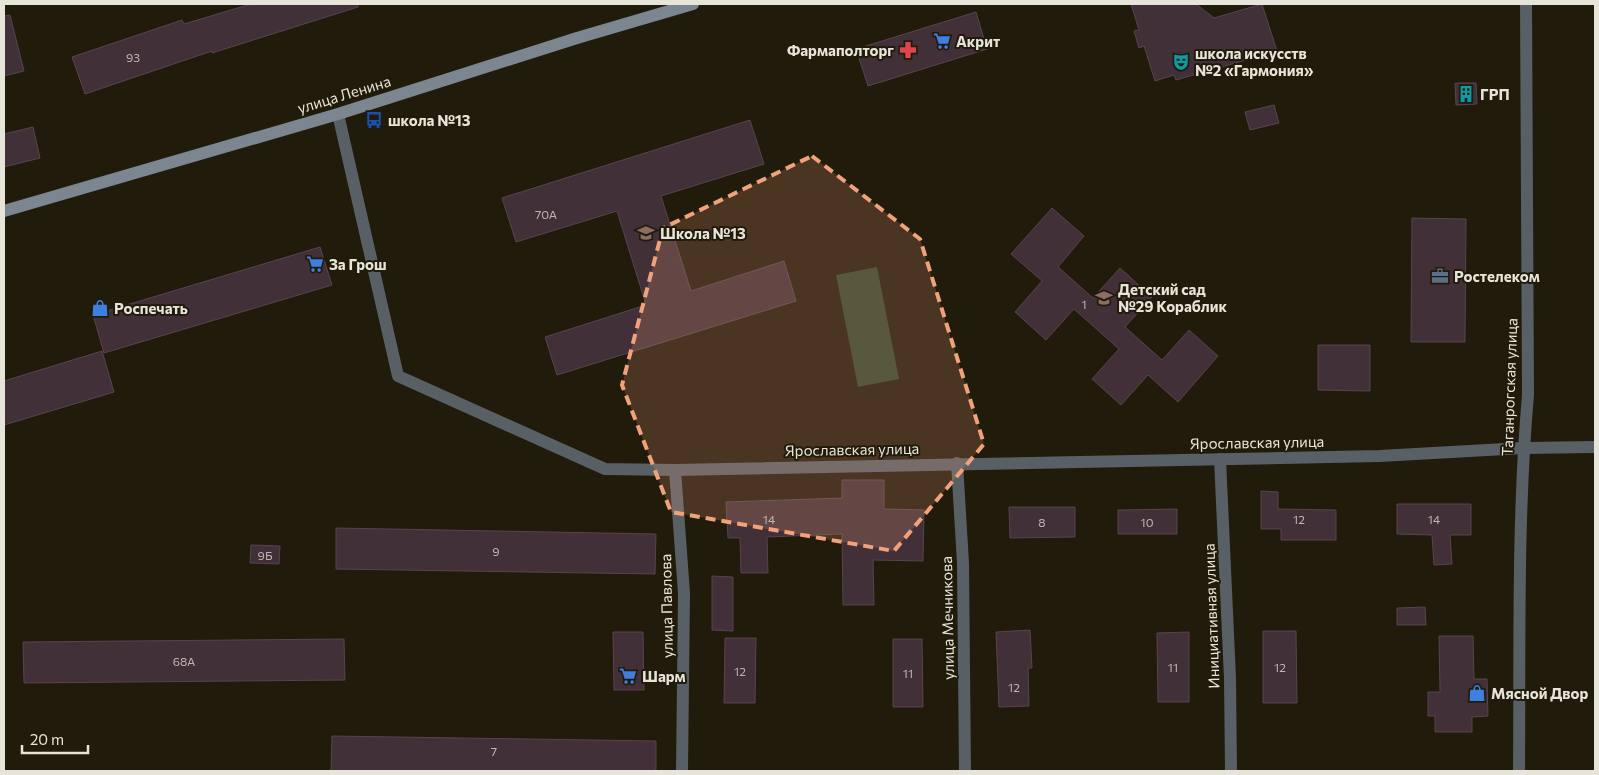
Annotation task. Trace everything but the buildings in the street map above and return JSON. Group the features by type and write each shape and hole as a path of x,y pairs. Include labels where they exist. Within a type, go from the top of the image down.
{"street":[{"name":"улица Ленина","path":"4,211 338,114 692,4"},
{"name":"Таганрогская улица","path":"1519,771 1523,448 1528,395 1526,4"},
{"name":"Ярославская улица","path":"338,114 398,376 605,469 674,470 1380,456 1523,448 1595,447"},
{"name":"Инициативная улица","path":"1220,459 1230,678 1231,771"},
{"name":"улица Мечникова","path":"957,464 962,563 965,771"},
{"name":"улица Павлова","path":"674,470 684,593 682,771"}],"highlighted area":[{"path":"812,156 920,239 984,444 894,551 671,512 622,385 663,228"}],"green space":[{"path":"877,267 899,379 858,387 836,275"}],"place":[{"name":"Акрит","path":"942,41"},
{"name":"Фармаполторг","path":"908,50"},
{"name":"школа искусств №2 «Гармония»","path":"1181,62"},
{"name":"ГРП","path":"1466,94"},
{"name":"школа №13","path":"374,120"},
{"name":"Школа №13","path":"646,233"},
{"name":"За Грош","path":"315,264"},
{"name":"Ростелеком","path":"1440,276"},
{"name":"Детский сад №29 Кораблик","path":"1104,298"},
{"name":"Роспечать","path":"100,308"},
{"name":"Шарм","path":"628,676"},
{"name":"Мясной Двор","path":"1477,693"}]}
